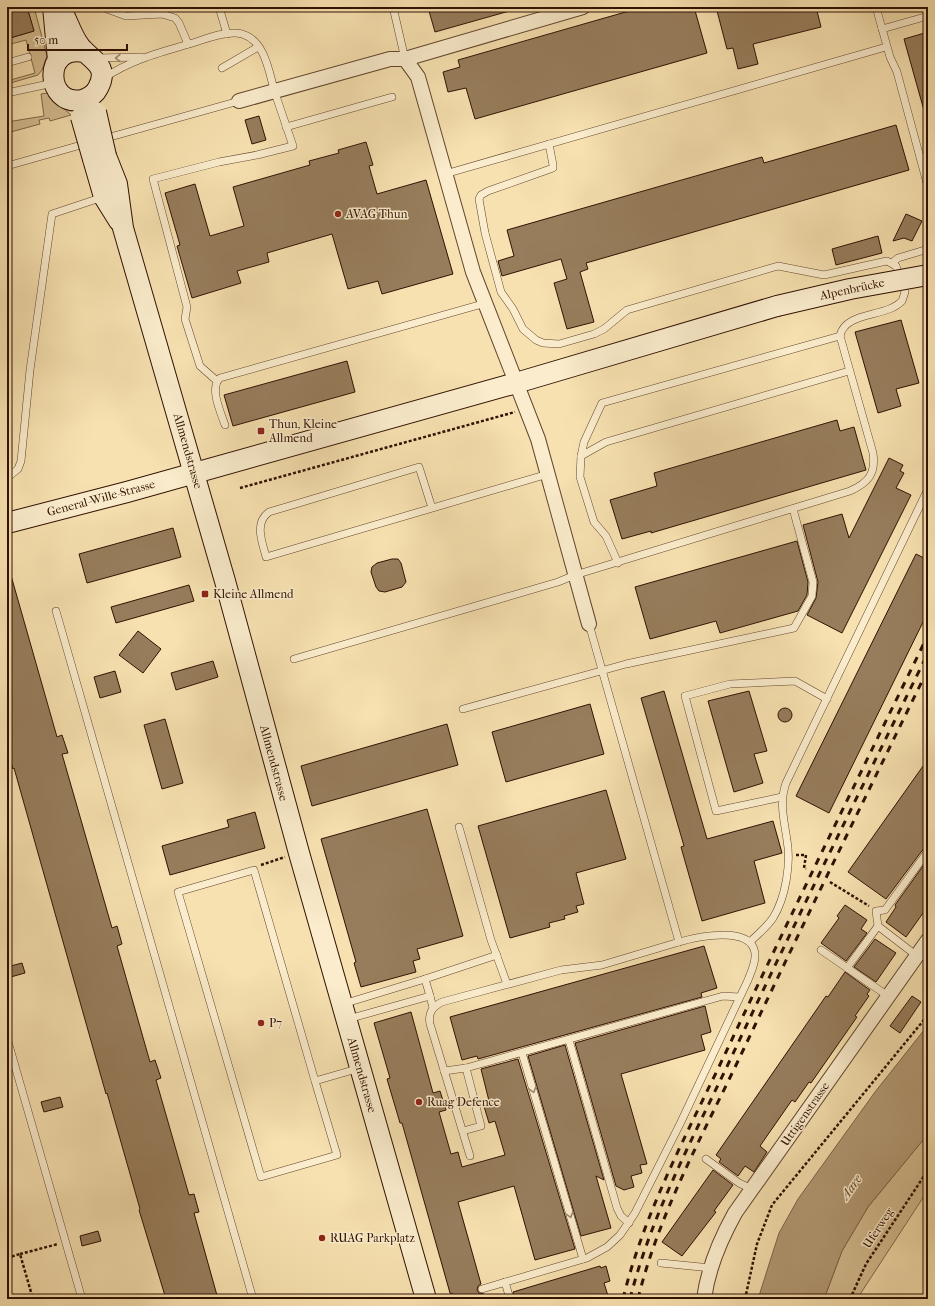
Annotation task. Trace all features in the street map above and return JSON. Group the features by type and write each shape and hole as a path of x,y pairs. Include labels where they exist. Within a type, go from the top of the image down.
{"main road":[{"path":"53,7 58,60 53,71 53,83 57,90 68,99 84,99 99,85 100,69 74,38 60,7"},
{"path":"58,60 73,51 89,55"},
{"name":"Allmendstrasse","path":"99,85 88,115 99,157 123,228 194,473 236,620 299,853 426,1299"},
{"name":"Allmendstrasse","path":"68,99 88,115"},
{"name":"Alpenbrücke","path":"516,383 777,306 850,289 928,275"},
{"name":"General-Wille-Strasse","path":"7,523 232,463 516,383"}],"street":[{"path":"238,101 390,59 405,59 583,7"},
{"path":"405,59 418,77 473,272 527,409 548,474 589,624"},
{"name":"Uttigenstrasse","path":"704,1299 711,1268 726,1229 928,940"}],"lane":[{"path":"106,7 107,9 126,16 162,14 175,18 179,23 188,44"},
{"path":"219,7 227,34"},
{"path":"393,7 405,59"},
{"path":"876,7 886,47 897,72 928,187"},
{"path":"882,29 928,16"},
{"path":"99,85 141,58 227,34 236,33 245,35 258,47 267,62 293,146 219,162 153,180 187,307 185,319 200,366 217,381"},
{"path":"222,68 258,47"},
{"path":"445,174 886,47"},
{"path":"89,55 141,58"},
{"path":"7,63 28,57"},
{"path":"7,93 53,83"},
{"path":"286,127 392,97"},
{"path":"7,166 238,101"},
{"path":"549,144 553,165 552,168 488,191 481,195 479,199 485,233 501,292 513,309 523,329 536,340 543,343 559,344 594,334 604,329 621,313 627,310 778,266 824,275 882,262 892,263 898,258 928,249"},
{"path":"7,478 18,469 21,462 30,370 52,214 95,201 110,190"},
{"path":"294,659 558,582 575,575 850,491 867,482 874,469 874,453 840,336 841,330 850,322 891,309 902,301 905,292 900,273 892,263"},
{"path":"225,424 215,392 217,381 223,377 486,303"},
{"path":"618,563 606,536 594,522 580,477 581,456 584,442 602,403 840,336"},
{"path":"581,456 606,442 849,371"},
{"path":"432,508 419,467 269,512 263,516 260,524 260,531 266,557 548,474"},
{"path":"750,942 767,926 776,912 788,874 789,855 781,810 782,797 786,783 928,489"},
{"path":"463,709 601,670 794,628 812,596 813,582 793,509"},
{"path":"56,611 253,1299"},
{"path":"589,624 679,942"},
{"path":"782,797 716,812 685,696 730,684 795,681 827,699"},
{"path":"459,826 489,933 507,984"},
{"path":"847,968 878,926 876,911 885,910 928,851"},
{"path":"254,870 315,1081 337,1155 261,1177 178,892 254,870"},
{"path":"878,926 917,956"},
{"path":"470,1156 430,1024 429,1018 433,1008 442,1002 507,984 561,970 602,965 679,942 712,935 745,939 750,942 753,947 755,959 748,980 680,1124 629,1223 620,1236 607,1247 583,1259 482,1289"},
{"path":"821,950 888,996"},
{"path":"344,1012 425,979 497,955"},
{"path":"425,979 433,1008"},
{"path":"344,1012 430,996"},
{"path":"444,1070 466,1068 723,996 739,997"},
{"path":"7,1038 82,1299"},
{"path":"569,1040 617,1208 629,1223"},
{"path":"522,1053 583,1259"},
{"path":"315,1081 360,1068"},
{"path":"463,1131 481,1126 466,1068"},
{"path":"706,1159 739,1183 752,1190"},
{"path":"661,1262 711,1268"},
{"path":"505,1282 510,1299"}],"path":[{"path":"240,488 527,409"},
{"path":"254,870 266,863 299,853"},
{"path":"789,855 806,856 804,868 806,869"},
{"path":"830,882 876,911"},
{"path":"744,1299 757,1244 772,1205 928,1015"},
{"name":"Uferweg","path":"850,1299 854,1287 866,1264 928,1170"},
{"path":"7,1258 66,1242"},
{"path":"20,1254 33,1299"}],"shaded area":[{"path":"27,7 34,7 47,56 42,70 38,75 7,84 7,81 35,73 26,40 7,45 7,39 34,31"},
{"path":"47,93 71,115 50,121 49,118 39,120 40,124 7,133 7,122 44,116 41,94"},
{"path":"928,1134 928,1190 857,1299 824,1299 842,1251 868,1207"}],"water":[{"name":"Aare","path":"928,1025 928,1134 868,1207 842,1251 824,1299 758,1299 779,1233 798,1199 875,1092"}],"building":[{"path":"7,7 27,7 34,31 7,39"},
{"path":"444,7 513,7 513,10 435,32 429,11"},
{"path":"643,7 694,7 707,53 475,119 466,88 448,92 443,72 460,67 458,60"},
{"path":"716,7 816,7 821,27 753,44 758,64 738,69 733,48 727,49"},
{"path":"928,32 928,114 925,114 904,39"},
{"path":"259,116 266,140 252,144 245,120"},
{"path":"896,125 909,170 586,263 588,269 580,272 594,322 567,329 554,283 567,279 561,259 502,276 498,261 514,256 507,230 762,157 764,163"},
{"name":"AVAG Thun","path":"366,142 373,165 369,166 377,194 426,180 453,274 382,294 378,281 348,289 332,234 267,253 269,262 237,271 241,283 192,298 177,246 180,245 165,193 195,184 210,236 244,226 233,187 310,165 309,161 339,153 338,150"},
{"path":"906,214 922,221 912,241 904,238 893,241"},
{"path":"878,236 882,253 836,265 832,249"},
{"path":"901,320 919,383 896,389 901,406 878,413 855,332"},
{"path":"347,361 355,392 233,426 224,395"},
{"path":"837,420 840,431 854,427 866,470 651,533 651,531 622,539 610,500 657,486 654,473"},
{"path":"889,458 903,465 900,471 904,473 896,488 911,495 842,633 807,615 816,598 818,582 803,525 842,514 849,538"},
{"path":"173,528 181,557 87,583 79,554"},
{"path":"797,541 808,582 807,595 798,611 720,633 716,621 650,639 635,587"},
{"path":"916,554 928,560 928,612 829,813 796,796"},
{"path":"398,559 401,563 406,582 402,587 385,592 379,591 376,587 371,572 372,567 377,563"},
{"path":"10,572 57,737 62,735 68,753 62,754 112,928 117,926 122,944 117,946 150,1062 155,1060 161,1078 156,1080 189,1195 194,1194 199,1212 194,1213 218,1299 166,1299 139,1210 140,1209 14,768 13,769 7,749 7,573"},
{"path":"189,585 194,601 116,623 111,607"},
{"path":"138,631 161,649 143,673 119,655"},
{"path":"213,661 218,677 176,690 171,673"},
{"path":"115,671 121,692 100,698 94,677"},
{"path":"664,691 707,839 773,821 782,853 754,861 765,903 702,921 681,847 684,846 641,698"},
{"path":"749,691 767,751 754,754 763,783 734,792 708,701"},
{"path":"590,704 604,754 506,782 492,732"},
{"path":"785,708 790,710 792,715 790,720 785,722 780,720 778,715 780,710"},
{"path":"165,719 183,783 162,789 144,725"},
{"path":"447,724 458,765 312,806 301,766"},
{"path":"928,759 928,846 924,848 886,899 848,872"},
{"path":"606,790 626,859 576,873 584,904 576,906 578,912 564,916 565,919 549,923 550,927 510,938 478,826"},
{"path":"427,809 463,936 417,949 420,959 413,961 416,972 361,987 354,963 356,962 321,839"},
{"path":"255,812 265,848 170,875 162,846 229,827 227,820"},
{"path":"928,859 928,906 906,937 886,922 896,907 895,905"},
{"path":"845,905 867,920 861,929 867,933 846,961 821,943 839,918 837,916"},
{"path":"875,939 896,953 876,982 854,967"},
{"path":"704,946 717,988 701,993 702,997 478,1059 477,1056 462,1060 450,1017"},
{"path":"22,963 25,973 7,978 7,967"},
{"path":"845,972 870,990 867,994 869,996 855,1016 857,1017 811,1083 809,1082 795,1102 792,1100 760,1146 767,1152 754,1172 745,1166 738,1176 719,1162 721,1159 716,1155 826,996 828,997"},
{"path":"912,996 921,1002 900,1033 890,1026"},
{"path":"705,1006 711,1032 701,1035 705,1050 621,1074 647,1164 640,1165 642,1173 631,1176 634,1187 624,1190 616,1186 575,1043"},
{"path":"411,1012 433,1093 440,1091 446,1110 439,1112 451,1154 458,1152 462,1167 505,1155 495,1121 489,1123 483,1103 489,1101 481,1069 518,1059 575,1249 535,1260 514,1186 458,1202 481,1284 478,1286 477,1290 479,1293 484,1294 485,1299 456,1299 455,1295 450,1293 402,1123 400,1123 387,1079 390,1078 374,1023"},
{"path":"565,1045 604,1180 596,1176 611,1228 581,1236 528,1056"},
{"path":"60,1097 63,1107 44,1112 41,1102"},
{"path":"713,1170 733,1185 714,1211 716,1212 682,1256 662,1242"},
{"path":"98,1231 101,1241 82,1246 80,1236"},
{"path":"600,1266 601,1268 606,1266 610,1281 604,1283 609,1299 515,1299 513,1292"}],"railway":[{"path":"623,1299 643,1235 682,1142 928,635"},
{"path":"630,1299 649,1237 674,1176 804,905 928,653"},
{"path":"638,1299 657,1238 695,1148 928,669"}],"place":[{"name":"AVAG Thun","path":"338,214"},
{"name":"Thun, Kleine Allmend","path":"261,431"},
{"name":"Kleine Allmend","path":"205,594"},
{"name":"P7","path":"261,1023"},
{"name":"Ruag Defence","path":"419,1102"},
{"name":"RUAG Parkplatz","path":"322,1238"}]}
